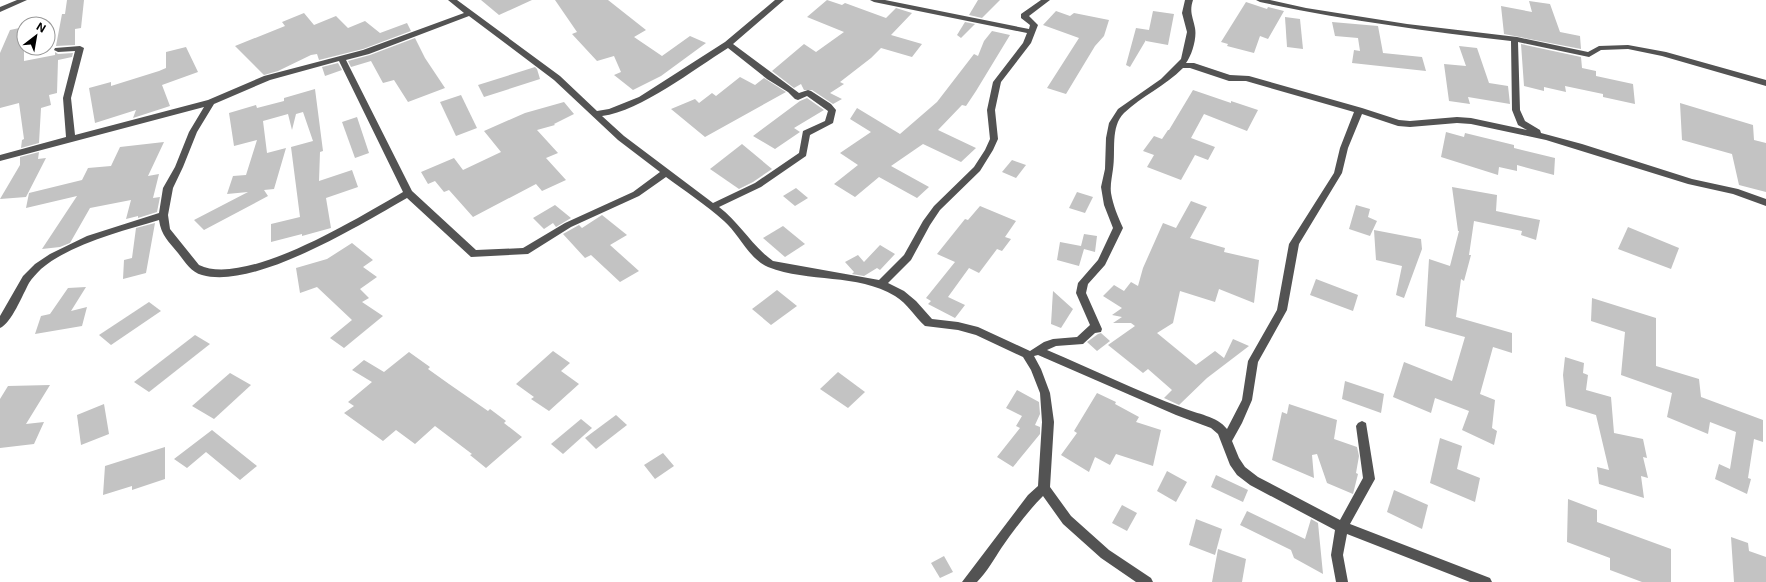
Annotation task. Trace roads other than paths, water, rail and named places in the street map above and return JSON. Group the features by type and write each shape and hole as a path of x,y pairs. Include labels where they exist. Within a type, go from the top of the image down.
{"street":[{"path":"0,10 23,0"},
{"path":"452,0 557,78 621,138 728,219 759,256 770,264 881,284 900,294 912,304 926,321 930,323 958,326 978,332 1027,354 1036,369 1044,393 1048,422 1044,488 1066,520 1105,554 1147,582"},
{"path":"594,114 610,112 642,99 728,44 780,0"},
{"path":"874,0 1031,32"},
{"path":"881,284 908,257 926,224 937,208 977,169 989,150 994,139 991,110 997,82 1027,44 1034,25 1024,16 1046,0"},
{"path":"1260,0 1306,10 1407,26 1540,41"},
{"path":"1188,1 1186,12 1187,21 1191,29 1188,62"},
{"path":"0,158 211,102 267,78 342,59 392,43 470,12"},
{"path":"1517,39 1588,55 1599,48 1628,47 1663,54 1766,83"},
{"path":"1517,39 1514,42 1516,110 1521,123 1546,137"},
{"path":"712,207 758,185 803,154 806,133 829,123 832,110 808,93 798,97 791,90 770,77 728,44"},
{"path":"58,50 80,48 68,98 71,140"},
{"path":"342,59 408,194 474,254 525,251 568,225 636,194 666,172"},
{"path":"1027,354 1039,351 1048,344 1059,341 1079,341 1093,328 1097,329 1081,293 1083,283 1102,262 1118,228 1109,208 1105,189 1109,169 1110,146 1114,120 1122,111 1162,82 1179,66 1188,62 1219,76 1229,78 1246,78 1359,110 1398,123 1410,124 1457,120 1472,121 1546,137 1580,146 1691,182 1735,191 1766,203"},
{"path":"211,102 194,132 168,188 163,215 165,230 196,268 204,272 229,274 261,266 322,242 408,194"},
{"path":"1226,440 1238,420 1247,400 1253,361 1282,310 1294,244 1338,173 1344,148 1359,110"},
{"path":"1510,129 1521,123"},
{"path":"0,324 11,309 28,276 42,263 73,246 95,237 163,215"},
{"path":"1039,351 1180,412 1215,425 1222,431 1234,461 1241,471 1254,481 1342,527 1486,582"},
{"path":"1342,582 1337,555 1342,527 1369,479 1362,426"},
{"path":"968,582 978,572 998,541 1032,499 1044,488"}]}
